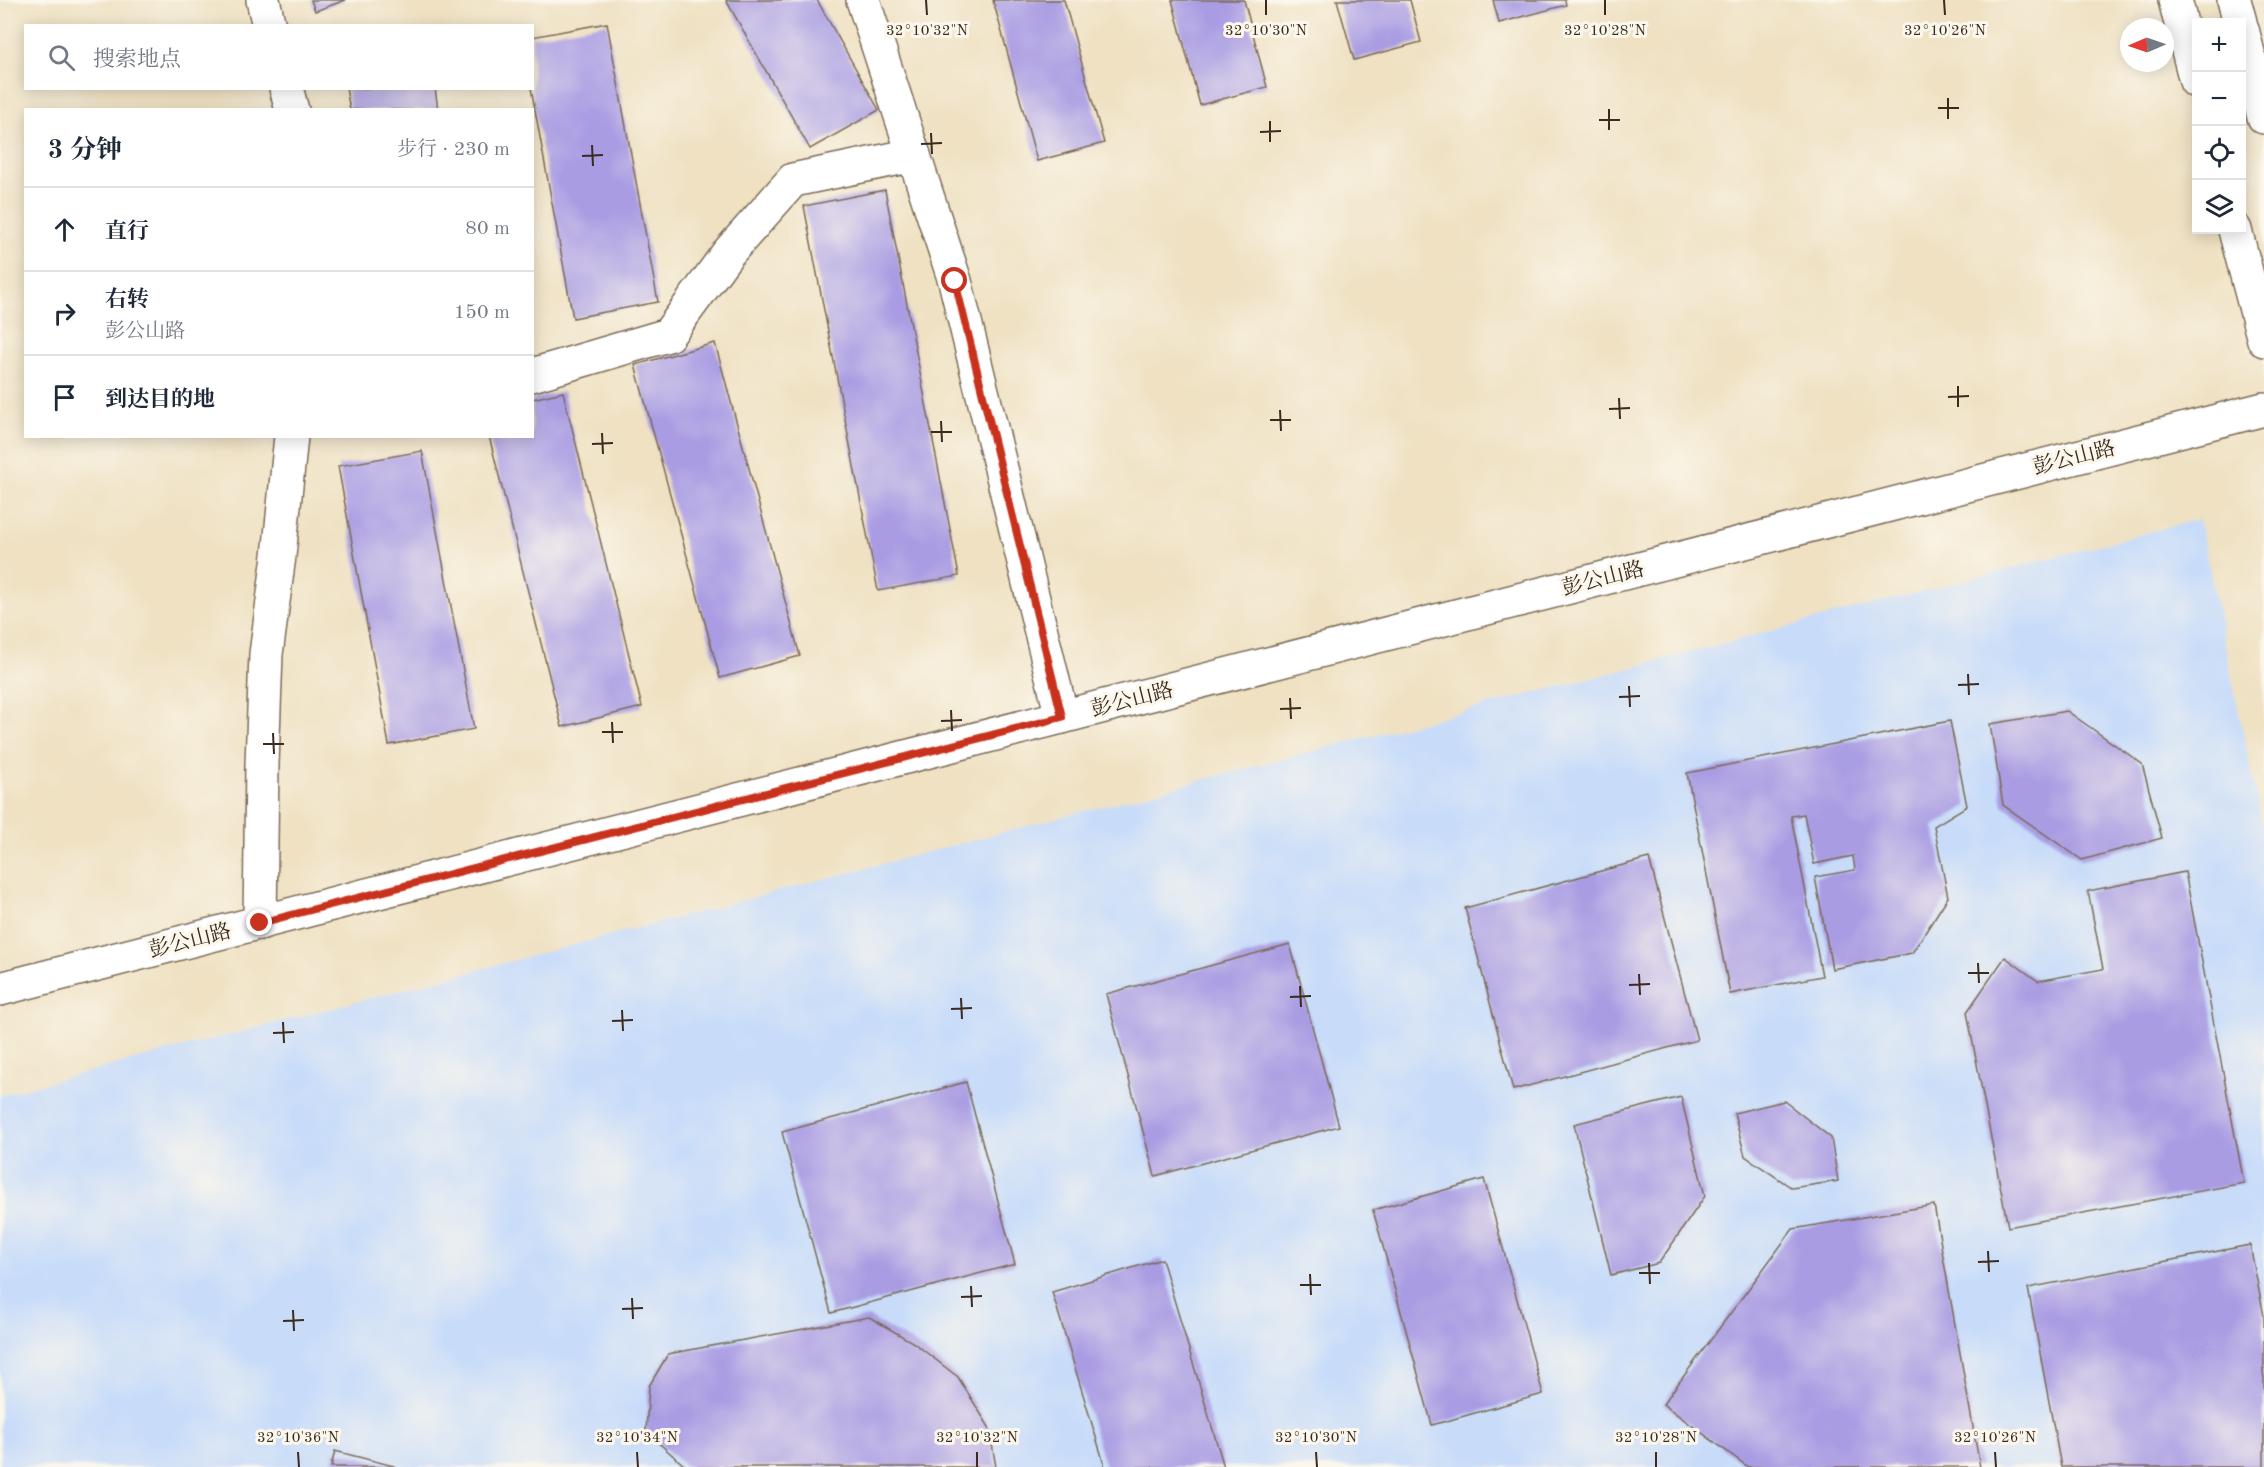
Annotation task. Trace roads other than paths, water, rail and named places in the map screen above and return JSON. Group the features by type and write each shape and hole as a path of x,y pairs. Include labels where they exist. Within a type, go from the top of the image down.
{"street":[{"path":"263,0 269,24"},
{"path":"862,0 955,281 1062,717"},
{"path":"2175,0 2194,72"},
{"path":"2234,0 2239,18"},
{"path":"2246,48 2264,117"},
{"path":"287,90 291,108"},
{"path":"534,374 668,335 728,253 793,180 914,155"},
{"path":"2236,234 2264,340"},
{"name":"彭公山路","path":"0,989 2264,409"},
{"path":"260,923 266,654 291,438"}]}
